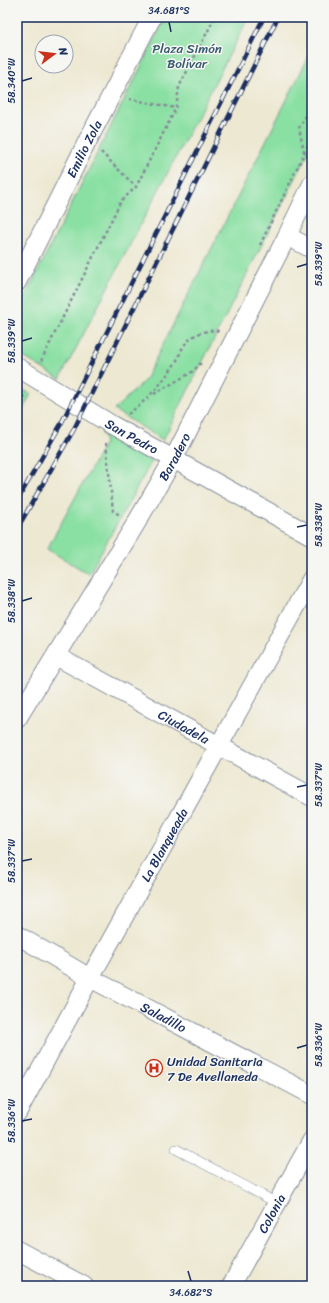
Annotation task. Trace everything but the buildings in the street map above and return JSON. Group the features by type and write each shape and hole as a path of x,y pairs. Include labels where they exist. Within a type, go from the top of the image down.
{"street":[{"name":"Emilio Zola","path":"17,282 89,138 152,17"},
{"name":"Baradero","path":"17,719 173,460 230,329 287,236 312,184"},
{"path":"287,236 312,249"},
{"name":"San Pedro","path":"17,368 173,460 312,536"},
{"name":"La Blanqueada","path":"17,1113 90,978 312,578"},
{"name":"Ciudadela","path":"56,656 312,797"},
{"name":"Saladillo","path":"17,935 90,978 312,1095"},
{"name":"Colonia","path":"231,1286 312,1140"},
{"path":"17,1250 84,1286"}],"lane":[{"path":"176,1149 277,1203"}],"path":[{"path":"38,367 121,201 136,188 176,108 179,87 215,17"},
{"path":"111,96 176,108"},
{"path":"312,105 299,128 304,152 312,160"},
{"path":"260,245 312,137"},
{"path":"89,138 136,188"},
{"path":"135,525 113,511 106,437 112,425 140,406 151,395 176,362 187,341 196,335 205,332 230,329"},
{"path":"219,331 230,329"},
{"path":"216,338 219,331"},
{"path":"151,395 192,372 202,362"},
{"path":"17,393 24,397 17,410"},
{"path":"119,515 123,509"}],"green space":[{"name":"Plaza Simón Bolívar","path":"166,17 249,17 60,379 17,353 17,312"},
{"path":"312,50 312,146 163,440 114,410 145,380"},
{"path":"17,387 31,394 17,421"},
{"path":"101,431 152,461 89,574 47,549 105,443"}],"railway":[{"path":"17,501 61,424 264,17"},
{"path":"17,529 73,431 278,17"}],"place":[{"name":"Unidad Sanitaria 7 De Avellaneda","path":"154,1068"}]}
